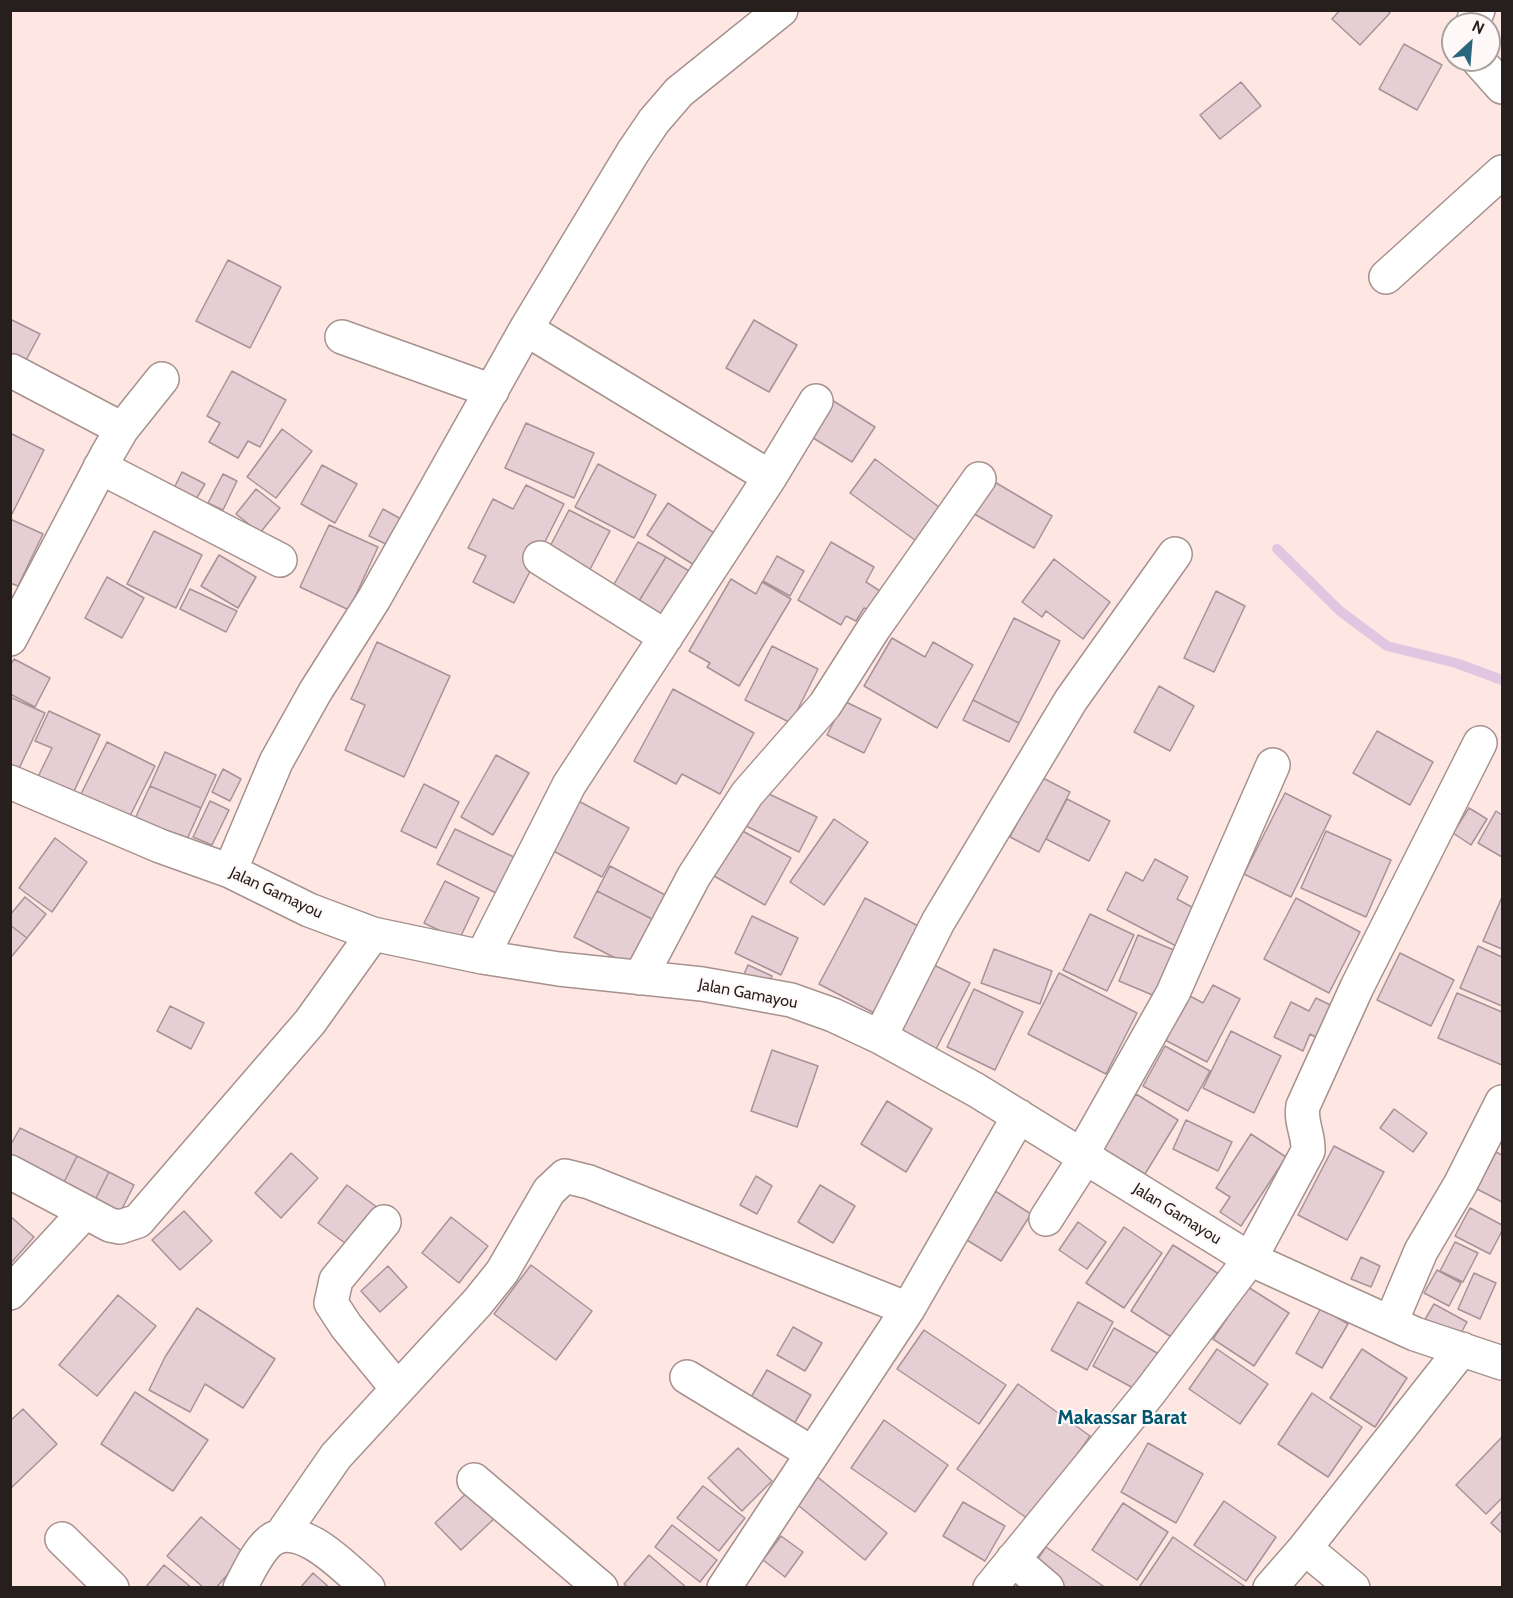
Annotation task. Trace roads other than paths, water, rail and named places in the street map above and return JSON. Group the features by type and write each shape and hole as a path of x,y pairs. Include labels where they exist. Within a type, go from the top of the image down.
{"street":[{"path":"230,871 276,762 315,692 374,599 526,329 654,121 679,92 781,10"},
{"path":"1490,72 1503,87"},
{"path":"1386,277 1503,172"},
{"path":"526,329 770,477"},
{"path":"342,337 492,390"},
{"path":"12,371 122,429"},
{"path":"10,639 122,429 162,379"},
{"path":"482,957 569,785 770,477 816,401"},
{"path":"100,467 280,560"},
{"path":"640,978 694,876 747,794 825,705 874,628 979,479"},
{"path":"880,1037 938,922 1071,700 1175,554"},
{"path":"540,558 666,637"},
{"path":"990,1587 1149,1393 1250,1259 1308,1151 1309,1142 1301,1118 1304,1106 1342,1019 1480,743"},
{"path":"1046,1219 1083,1157 1173,993 1273,765"},
{"name":"Jalan Gamayou","path":"10,782 160,846 230,871 309,910 373,933 482,957 559,969 702,984 791,1000 832,1014 880,1037 1019,1116 1250,1259 1298,1284 1415,1334 1503,1363"},
{"path":"10,1172 84,1213 120,1227 138,1221 310,1022 373,933"},
{"path":"1391,1322 1421,1251 1460,1185 1503,1102"},
{"path":"724,1587 908,1309 1019,1116"},
{"path":"240,1587 269,1542 282,1534 336,1456 396,1387 489,1288 518,1247 549,1191 565,1176 589,1182 908,1309"},
{"path":"10,1293 84,1213"},
{"path":"384,1222 336,1280 331,1303 346,1326 396,1387"},
{"path":"1270,1587 1305,1548 1462,1349"},
{"path":"687,1377 812,1453"},
{"path":"474,1480 601,1587"},
{"path":"282,1534 297,1536 325,1551 368,1587"},
{"path":"62,1539 112,1587"},
{"path":"1305,1548 1353,1587"},
{"path":"1013,1559 1047,1587"}],"waterway":[{"path":"1277,549 1340,611 1387,646 1456,663 1502,680"}],"district":[{"name":"Makassar Barat","path":"1122,1418"}]}
